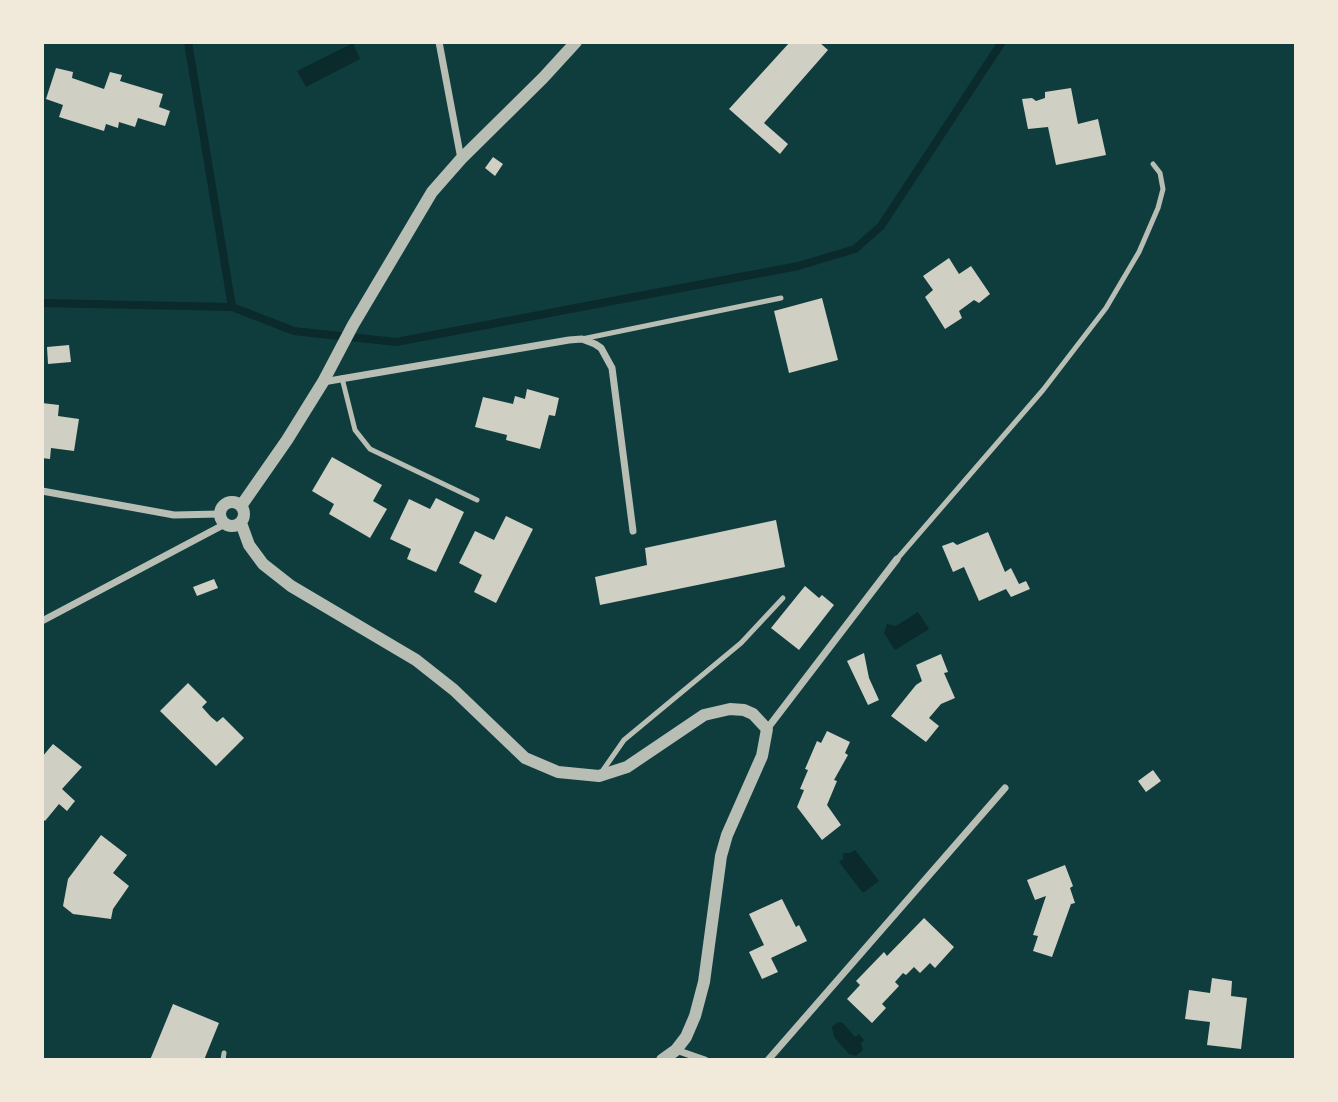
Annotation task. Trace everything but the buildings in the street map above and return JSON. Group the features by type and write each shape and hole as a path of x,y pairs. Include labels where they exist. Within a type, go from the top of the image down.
{"street":[{"path":"439,42 461,159"},
{"path":"241,506 323,382 432,192 576,42"},
{"path":"323,382 582,339 601,348 612,368 634,531"},
{"path":"42,491 174,515 223,519 233,527 241,523 244,517 241,506 234,502 226,504 223,519 42,621"},
{"path":"241,523 249,545 263,564 291,586 416,660 454,690 525,758 558,772 599,776 627,767 704,715 730,709 744,709 753,714 767,729"},
{"path":"662,1060 676,1050 686,1037 695,1016 704,982 721,856 727,835 762,757 767,729 897,559"},
{"path":"768,1060 1005,788"},
{"path":"676,1050 705,1060"}],"lane":[{"path":"897,559 1044,390 1107,308 1139,251 1158,208 1163,189 1160,173 1153,164"},
{"path":"582,339 781,298"},
{"path":"342,378 355,430 370,449 477,500"},
{"path":"599,776 624,740 741,643 783,598"}],"water":[{"path":"353,43 360,59 306,87 297,71"},
{"path":"918,612 929,629 895,650 884,633 887,624 896,626"},
{"path":"855,850 879,881 863,893 839,862 843,859 843,853"},
{"path":"838,1022 843,1023 855,1037 859,1034 864,1040 861,1043 863,1050 856,1056 849,1054 834,1037 832,1027"}],"waterway":[{"path":"188,42 232,307"},
{"path":"42,303 232,307 294,331 396,342 798,266 855,249 881,226 1002,42"}]}
